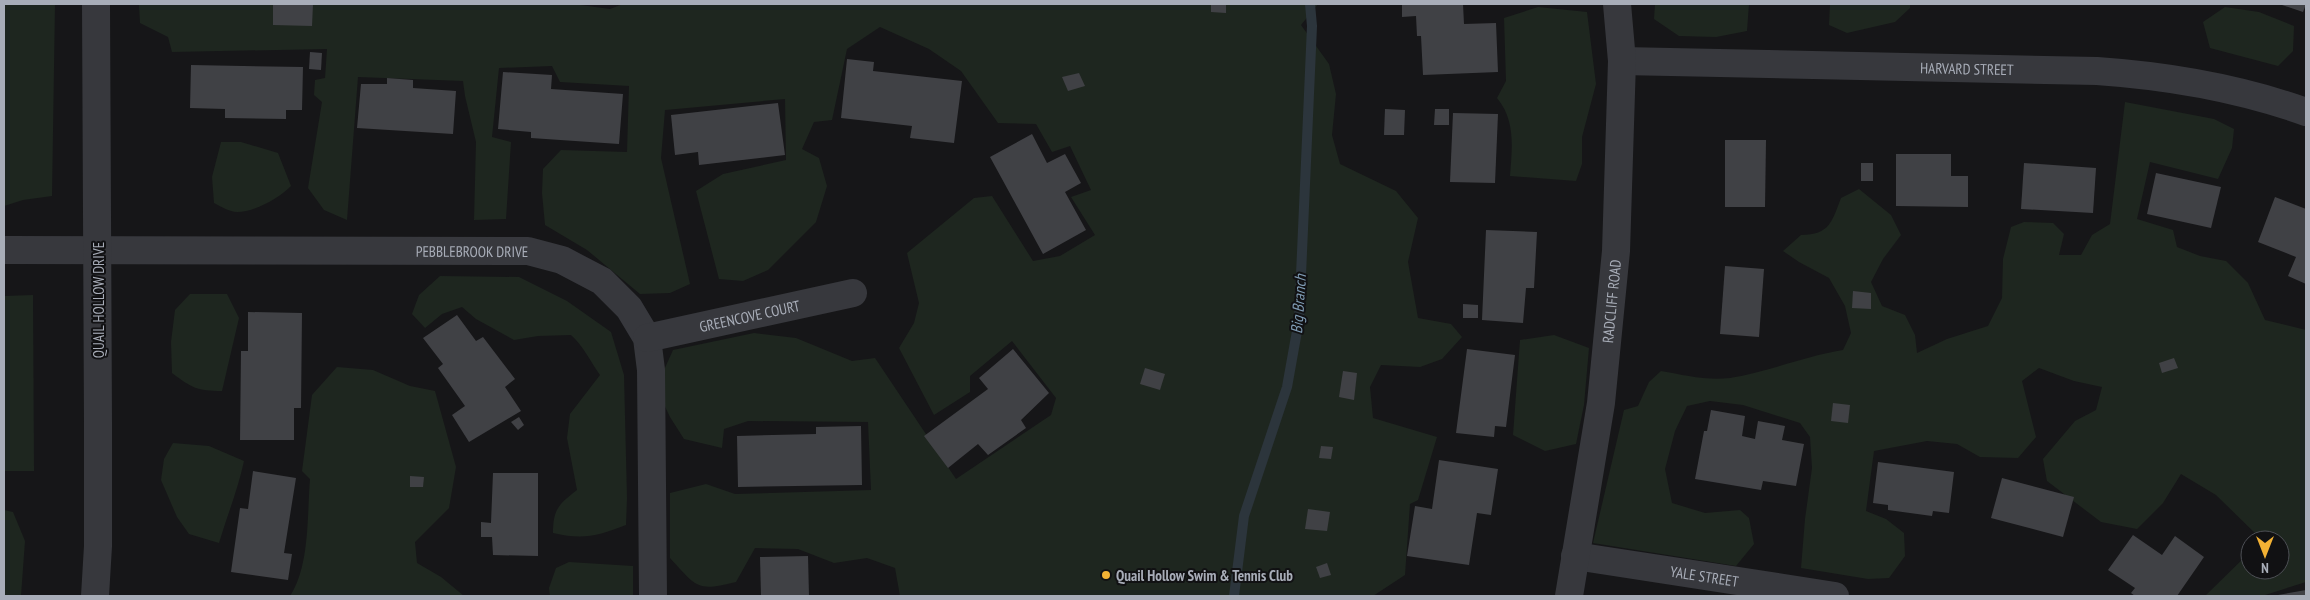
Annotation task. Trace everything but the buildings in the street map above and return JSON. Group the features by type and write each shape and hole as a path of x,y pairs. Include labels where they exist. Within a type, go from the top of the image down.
{"street":[{"name":"QUAIL HOLLOW DRIVE","path":"95,596 98,546 96,4"},
{"name":"RADCLIFF ROAD","path":"1569,596 1602,403 1616,251 1622,61 1617,4"},
{"name":"HARVARD STREET","path":"1622,61 2097,71 2162,76 2226,89 2306,112"},
{"name":"PEBBLEBROOK DRIVE","path":"4,250 528,251 562,260 602,281 629,308 647,338 651,370 653,596"},
{"name":"GREENCOVE COURT","path":"647,338 853,292"},
{"name":"YALE STREET","path":"1575,556 1835,596"}],"shaded area":[{"path":"4,4 55,4 52,196 23,200 4,206"},
{"path":"139,4 573,4 610,9 623,4 1318,4 1301,25 1329,64 1336,94 1332,135 1340,164 1396,191 1418,218 1408,262 1418,318 1451,324 1462,337 1442,359 1420,367 1381,365 1370,387 1373,418 1437,437 1418,500 1410,504 1405,575 1373,596 900,596 895,568 867,558 834,563 798,549 755,548 736,582 713,587 698,585 670,558 670,493 706,484 735,494 871,490 868,422 748,421 724,429 722,448 684,439 670,417 656,388 673,350 754,333 796,338 852,361 875,358 956,479 1051,415 1056,398 1012,341 970,376 970,392 934,415 899,348 914,323 919,303 907,253 974,198 992,196 1033,261 1060,256 1095,235 1071,197 1091,190 1070,146 1052,152 1036,124 998,123 961,71 929,49 880,27 847,49 832,120 814,122 802,149 819,158 827,186 816,222 768,270 743,281 719,279 696,191 723,174 786,160 785,99 665,110 661,158 690,284 670,293 640,294 587,250 545,225 542,193 543,169 561,150 627,152 629,86 560,82 552,66 499,68 492,137 511,142 506,219 474,220 476,142 463,81 358,77 347,220 324,210 308,188 322,102 314,95 315,80 325,78 327,49 172,52 168,37 140,23"},
{"path":"1655,4 1749,4 1747,31 1716,37 1679,36 1654,19"},
{"path":"1830,4 1910,4 1910,8 1895,22 1847,33 1829,25"},
{"path":"1538,7 1587,12 1596,84 1582,137 1582,164 1576,181 1510,176 1512,145 1510,125 1503,107 1497,98 1506,81 1504,18"},
{"path":"2225,7 2259,12 2294,26 2293,51 2278,66 2210,48 2203,22"},
{"path":"2125,102 2214,119 2234,129 2232,148 2218,179 2150,162 2137,219 2173,230 2177,247 2200,256 2226,261 2248,283 2265,320 2306,330 2306,582 2262,596 2205,596 2240,562 2240,580 2290,580 2290,530 2252,530 2216,495 2181,474 2163,503 2137,529 2101,522 2047,481 2043,459 2075,421 2096,410 2102,387 2074,381 2039,368 2022,381 2036,437 2018,458 1980,457 1957,444 1927,441 1874,451 1866,511 1886,519 1904,533 1905,556 1889,578 1868,579 1801,568 1812,468 1810,437 1800,423 1743,405 1710,401 1687,406 1675,431 1665,469 1672,503 1705,513 1740,510 1749,518 1754,544 1736,566 1593,543 1624,410 1638,406 1649,382 1661,371 1704,378 1730,378 1843,350 1851,333 1845,306 1829,278 1783,251 1801,235 1811,234 1824,229 1832,220 1841,198 1859,189 1891,215 1901,235 1883,259 1871,282 1882,306 1905,315 1915,335 1917,353 1947,339 1988,326 2002,298 2003,259 2011,227 2024,222 2053,223 2064,234 2059,255 2081,255 2092,235 2110,224"},
{"path":"221,142 241,142 278,153 291,186 280,195 251,210 231,211 214,203 212,177"},
{"path":"440,276 519,277 567,301 611,332 624,375 626,525 590,536 553,533 554,518 558,508 561,503 577,490 567,438 570,414 600,375 580,344 571,335 538,336 514,340 476,319 462,307 442,314 425,328 412,314 419,295"},
{"path":"190,294 227,294 239,318 222,391 195,388 172,373 171,342 175,310"},
{"path":"33,295 34,471 4,471 4,296"},
{"path":"1554,335 1589,348 1584,405 1576,444 1545,451 1513,435 1520,340"},
{"path":"337,367 373,370 410,386 435,391 456,467 449,508 415,542 417,563 441,577 464,596 290,596 301,570 306,540 310,479 302,471 312,395"},
{"path":"173,443 209,446 244,461 219,543 189,534 177,517 161,480 164,459"},
{"path":"4,510 13,512 25,541 21,596 4,596"},
{"path":"569,562 633,566 633,596 550,596 549,588 556,568"}],"waterway":[{"name":"Big Branch","path":"1234,596 1244,516 1287,387 1299,320 1312,26 1310,4"}],"place":[{"name":"Quail Hollow Swim & Tennis Club","path":"1106,575"}]}
